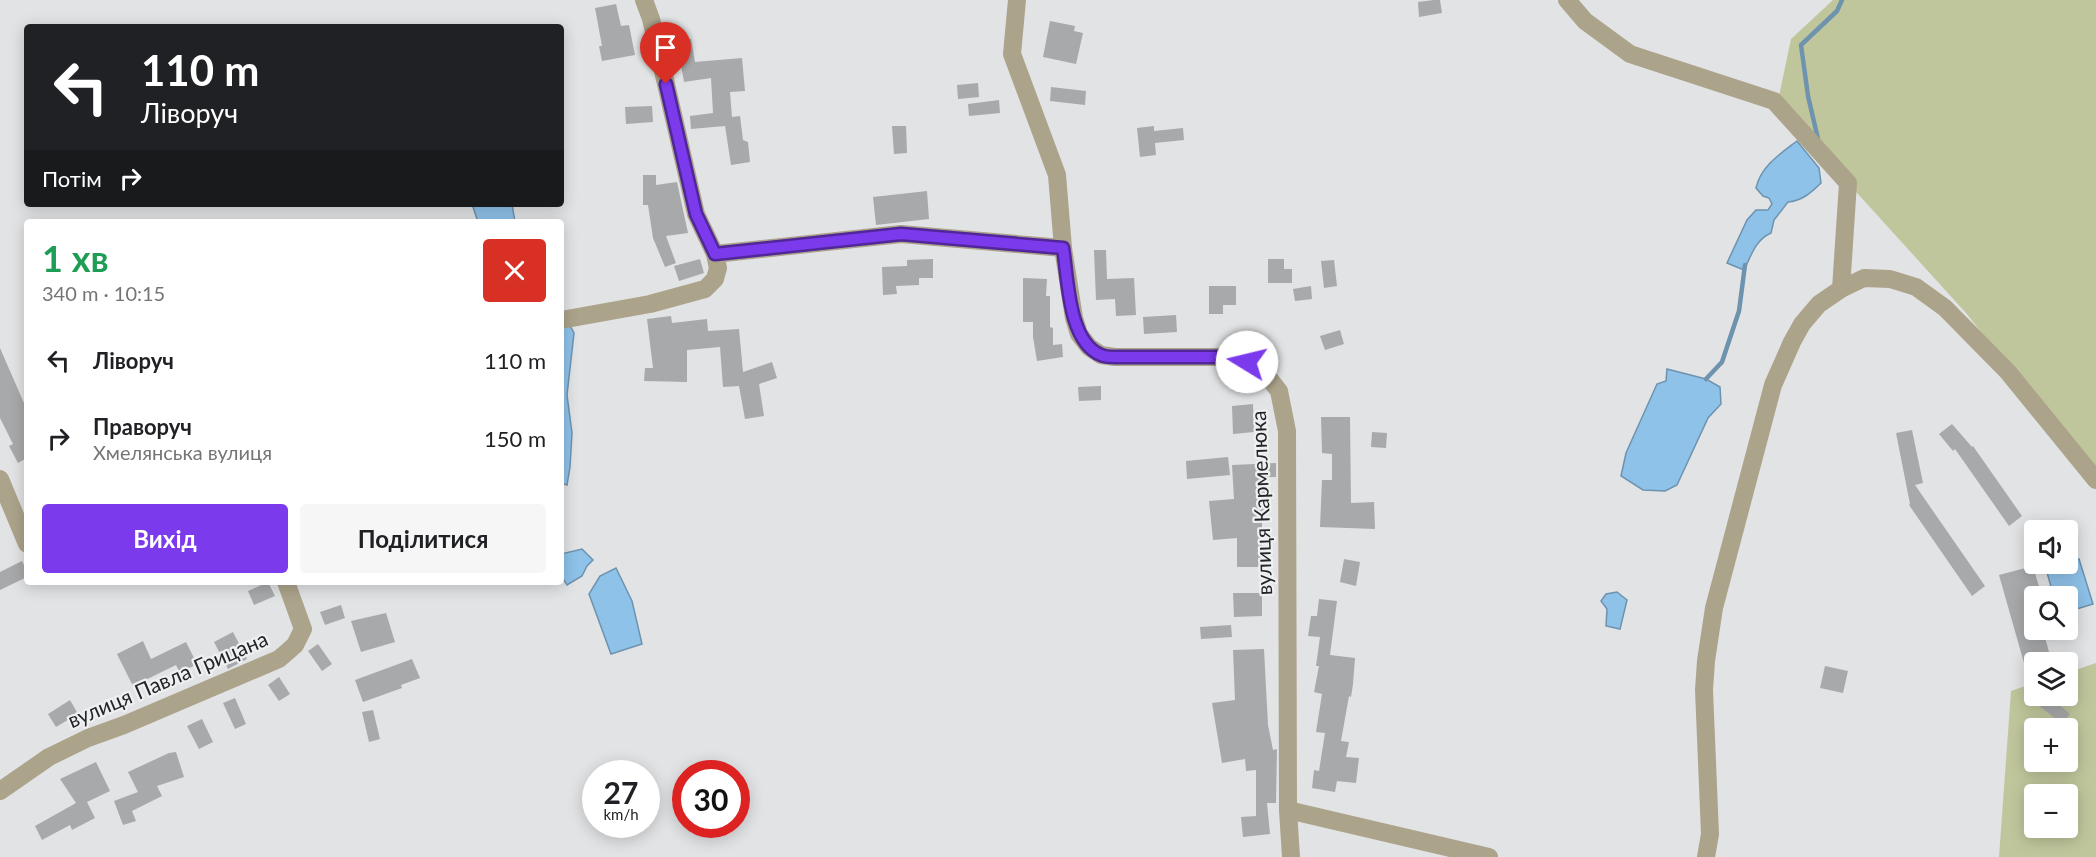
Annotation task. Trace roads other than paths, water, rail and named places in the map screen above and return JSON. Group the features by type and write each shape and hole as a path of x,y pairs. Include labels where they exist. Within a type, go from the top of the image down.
{"street":[{"path":"564,319 650,304 705,289 715,279 718,268 715,254 696,214 651,19 644,0"},
{"name":"вулиця Кармелюка","path":"1017,0 1012,54 1057,175 1063,248 1074,318 1079,334 1089,347 1101,355 1227,357 1247,362 1264,372 1279,392 1287,431 1288,810 1291,857"},
{"path":"1567,0 1585,21 1630,54 1774,101 1848,183 1841,289"},
{"path":"715,254 901,234 1063,248"},
{"path":"1706,857 1710,834 1704,690 1714,608 1773,385 1802,324 1819,304 1841,289 1864,278 1877,277 1903,281 1932,297 1946,308 2008,372 2096,480"},
{"path":"0,479 24,537"},
{"name":"вулиця Павла Грицана","path":"0,791 49,757 88,738 279,659 295,645 303,629 287,585"},
{"path":"1288,810 1489,857"}],"water":[{"path":"1797,141 1819,168 1821,183 1802,198 1788,202 1774,220 1771,233 1761,239 1754,249 1744,270 1727,263 1747,220 1756,210 1768,210 1772,204 1769,198 1763,196 1756,188 1762,173 1772,161"},
{"path":"473,207 512,207 514,219 477,219"},
{"path":"569,324 574,333 567,395 572,433 567,485 564,484 564,325"},
{"path":"1667,369 1706,379 1720,387 1721,404 1708,418 1677,485 1665,491 1643,490 1621,476 1626,453 1657,384 1666,381"},
{"path":"582,549 593,560 582,576 567,585 564,580 564,553"},
{"path":"2078,559 2093,604 2078,609 2078,586 2051,586 2047,574 2078,574"},
{"path":"616,568 632,601 642,644 611,654 589,594 600,576"},
{"path":"1617,592 1627,600 1620,629 1606,626 1607,609 1601,601 1606,594"}],"waterway":[{"path":"1818,139 1808,96 1801,45 1837,11 1842,0"},
{"path":"1706,379 1722,362 1739,311 1745,265"}]}
